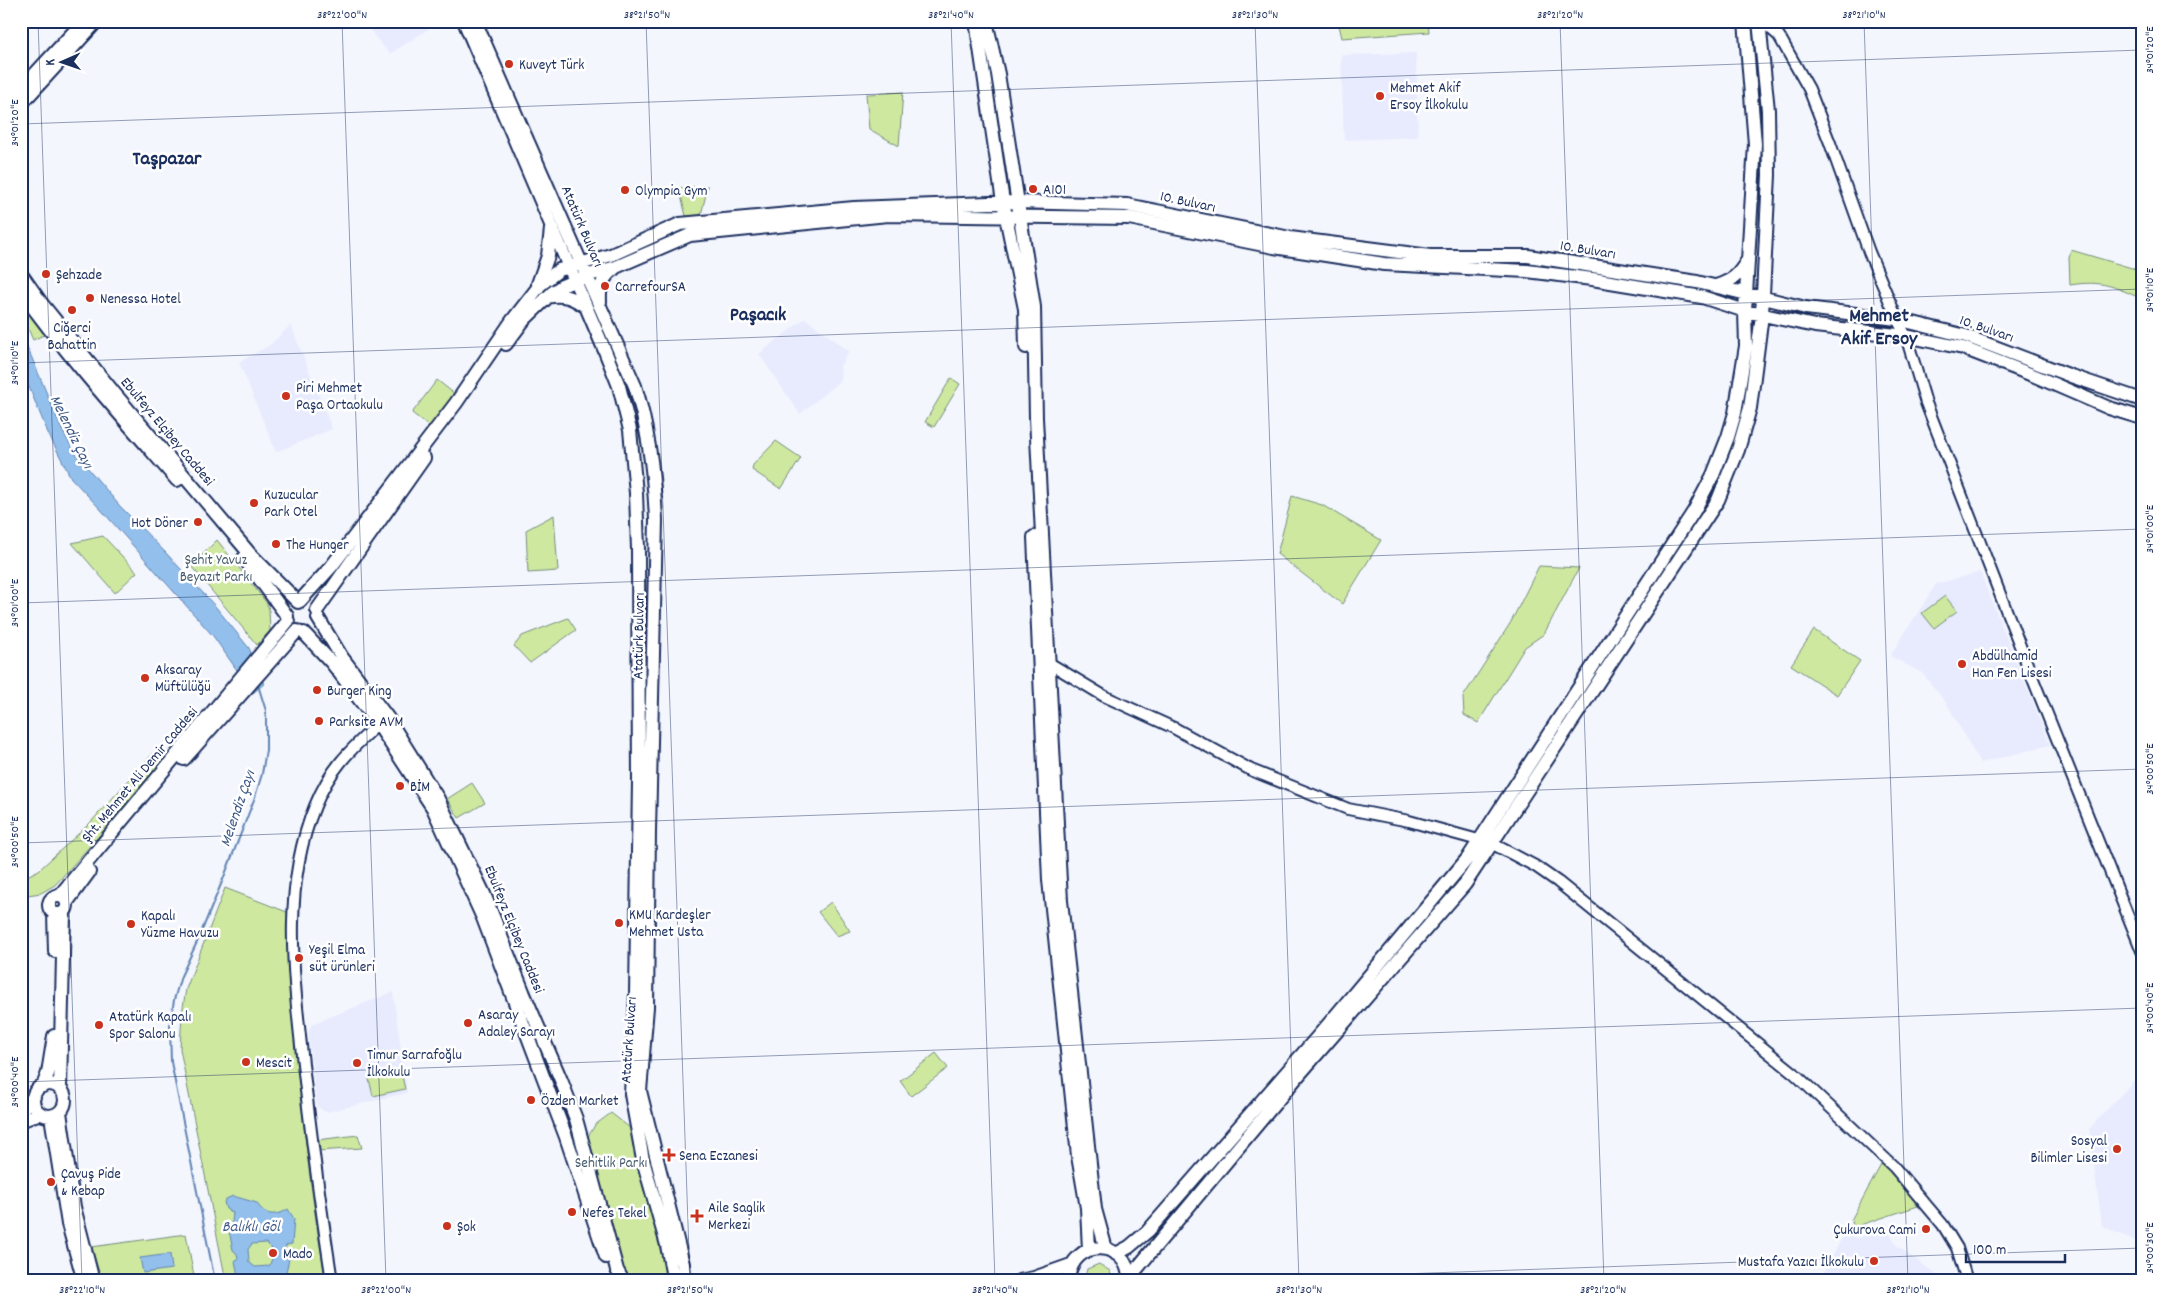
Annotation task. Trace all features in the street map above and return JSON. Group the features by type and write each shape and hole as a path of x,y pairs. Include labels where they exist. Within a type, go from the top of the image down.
{"main road":[{"path":"21,89 84,21"},
{"path":"21,104 97,21"},
{"name":"Atatürk Bulvarı","path":"464,21 551,224 575,265"},
{"name":"Atatürk Bulvarı","path":"475,21 570,238 586,307 619,386 626,411 636,493 639,781 636,994 631,1094 643,1160 667,1245 672,1272 670,1281"},
{"path":"976,21 1003,202 1013,216 1034,307 1036,418 1061,901 1061,944 1078,1156 1087,1208 1089,1250"},
{"path":"986,21 998,74 1016,202 1013,216 1025,309 1049,880 1061,944 1095,1209 1111,1251 1126,1267 1129,1279"},
{"path":"1019,1281 1034,1278 1071,1265 1082,1253 1089,1250 1111,1251 1129,1247 1155,1223 1423,913 1468,858 1694,511 1713,475 1728,437 1735,413 1746,346 1745,311 1748,294 1748,259 1755,144 1745,21"},
{"path":"1129,1279 1297,1077 1465,884 1718,500 1738,450 1750,408 1762,315 1769,175 1768,110 1760,21"},
{"name":"10. Bulvarı","path":"614,261 680,224 854,208 1003,202 1127,205 1290,238 1430,256 1528,256 1716,286 1806,308 1897,319 1966,336 2142,400"},
{"name":"10. Bulvarı","path":"614,261 690,235 888,215 1129,218 1274,247 1384,264 1528,271 1592,278 1715,301 1745,311 1815,326 1906,336 1963,348 2109,408 2142,418"},
{"path":"535,290 548,256 551,224"},
{"path":"570,238 591,253 614,261"},
{"path":"1716,286 1731,282 1739,274 1748,259"},
{"path":"614,261 562,286 547,297 524,320 318,614 312,629 301,632 290,626 288,619 291,607 299,602 331,567 456,403 535,290 548,277 575,265 614,261"},
{"path":"600,307 600,289 614,261"},
{"name":"Ebulfeyz Elçibey Caddesi","path":"21,274 42,304 115,394 250,554 299,602"},
{"name":"Atatürk Bulvarı","path":"580,279 600,307 635,386 647,429 654,476 656,520 648,841 648,1007 640,1091 682,1264 684,1281"},
{"name":"Ebulfeyz Elçibey Caddesi","path":"21,291 98,389 246,560 288,619"},
{"path":"547,297 564,296 577,300 586,307"},
{"path":"1715,301 1737,317 1746,346"},
{"path":"299,602 311,603 318,614"},
{"name":"Ebulfeyz Elçibey Caddesi","path":"318,614 341,656 387,717 429,783 484,894 576,1119 617,1270 623,1281"},
{"name":"Şht. Mehmet Ali Demir Caddesi","path":"61,906 288,619"},
{"name":"Ebulfeyz Elçibey Caddesi","path":"301,632 332,663 378,724 433,808 475,898 566,1137 613,1281"},
{"name":"Şht. Mehmet Ali Demir Caddesi","path":"61,906 246,689 301,632"},
{"path":"21,1110 43,1086 48,1073 54,1038 61,906"},
{"path":"21,1121 50,1113 65,1104 65,1098 60,1089 61,906"},
{"path":"43,1086 53,1085 60,1089"},
{"path":"34,1097 35,1107 50,1113"},
{"path":"50,1113 68,1224 84,1281"},
{"path":"50,1113 93,1281"},
{"path":"1068,1281 1071,1265"}],"street":[{"path":"1760,21 1778,36 1809,89 1869,252 1906,336 1926,403 2029,669 2142,951"},
{"path":"1049,663 1104,696 1174,728 1250,770 1348,809 1409,821 1493,844 1535,866 1558,882 1794,1072 1894,1167 1943,1225 1957,1248 1966,1281"},
{"path":"332,1281 303,1067 298,1019 292,909 301,846 315,806 332,772 344,756 378,724"}],"shaded area":[{"path":"365,21 433,21 436,24 390,54 374,36"},
{"name":"Mehmet Akif Ersoy İlkokulu","path":"1416,53 1418,137 1344,140 1341,55"},
{"path":"805,318 849,351 840,367 841,380 800,414 759,354"},
{"name":"Piri Mehmet Paşa Ortaokulu","path":"291,325 332,429 276,452 239,362 270,345"},
{"name":"Abdülhamid Han Fen Lisesi","path":"1980,572 2050,745 1980,763 1947,704 1922,673 1890,656 1936,584"},
{"name":"Timur Sarrafoğlu İlkokulu","path":"393,992 407,1093 326,1112 317,1107 308,1034 312,1024"},
{"name":"Sosyal Bilimler Lisesi","path":"2142,1072 2142,1244 2102,1226 2089,1129"},
{"name":"Mustafa Yazıcı İlkokulu","path":"1887,1227 1897,1246 1940,1277 1939,1281 1819,1281 1843,1236 1858,1238"}],"green space":[{"path":"1338,21 1428,21 1429,32 1342,38"},
{"path":"903,92 899,146 869,129 866,94"},
{"path":"708,186 701,215 686,216 679,188"},
{"path":"2071,250 2142,271 2142,299 2107,285 2091,283 2070,285 2069,257"},
{"path":"21,298 46,334 33,340 21,313"},
{"path":"951,378 960,384 934,427 925,422"},
{"path":"437,380 456,395 431,428 412,413"},
{"path":"776,441 801,458 781,489 752,470 753,465"},
{"path":"1292,496 1322,505 1381,540 1342,604 1277,554"},
{"path":"554,515 558,571 528,573 526,530"},
{"path":"103,536 137,572 115,593 72,543"},
{"name":"Şehit Yavuz Beyazıt Parkı","path":"217,540 266,602 269,609 270,631 257,645 191,566"},
{"path":"1539,566 1579,568 1544,634 1525,647 1478,723 1464,715 1463,697 1511,622"},
{"path":"1945,596 1957,611 1934,628 1922,613"},
{"path":"568,618 576,630 530,663 514,646 522,636"},
{"path":"1814,630 1860,661 1837,695 1791,665"},
{"path":"158,748 168,759 55,885 41,893 21,896 21,875 29,875 39,870 89,824"},
{"path":"472,783 485,803 459,818 447,799"},
{"path":"225,888 287,912 301,1097 318,1235 326,1281 226,1281 180,1049 182,1013 186,989"},
{"path":"831,902 850,931 837,936 818,912"},
{"path":"936,1053 948,1068 911,1096 900,1081"},
{"path":"401,1072 405,1089 373,1096 369,1079"},
{"name":"Sehitlik Parkı","path":"611,1113 630,1128 668,1281 620,1281 583,1145 595,1125"},
{"path":"358,1135 362,1148 318,1151 317,1140"},
{"path":"1882,1163 1887,1165 1918,1206 1854,1227 1851,1220"},
{"path":"186,1234 195,1281 102,1281 91,1247"},
{"path":"1099,1264 1110,1271 1112,1281 1084,1281 1087,1269"}],"water":[{"path":"21,332 63,432 76,454 119,505 215,606 249,648 264,684 253,693 213,636 71,478 48,433 21,368"},
{"name":"Balıklı Göl","path":"233,1196 257,1203 263,1211 271,1214 284,1212 288,1209 294,1219 292,1244 287,1245 283,1250 285,1257 289,1259 284,1281 239,1281 235,1261 238,1258 233,1250 228,1226 232,1222 233,1213 226,1209 224,1202","holes":["266,1243 275,1252 269,1266 255,1267 249,1262 248,1249 252,1244"]},
{"path":"170,1254 172,1269 143,1273 140,1258"}],"waterway":[{"name":"Melendiz Çayı","path":"215,1281 171,1062 170,1025 174,1000 181,976 224,877 262,774 266,750 266,711 258,685"}],"place":[{"name":"Kuveyt Türk","path":"509,64"},
{"name":"Mehmet Akif Ersoy İlkokulu","path":"1380,96"},
{"name":"A101","path":"1033,189"},
{"name":"Olympia Gym","path":"625,190"},
{"name":"Şehzade","path":"46,274"},
{"name":"CarrefourSA","path":"605,286"},
{"name":"Nenessa Hotel","path":"90,298"},
{"name":"Ciğerci Bahattin","path":"72,310"},
{"name":"Piri Mehmet Paşa Ortaokulu","path":"286,396"},
{"name":"Kuzucular Park Otel","path":"254,503"},
{"name":"Hot Döner","path":"198,522"},
{"name":"The Hunger","path":"276,544"},
{"name":"Abdülhamid Han Fen Lisesi","path":"1962,664"},
{"name":"Aksaray Müftülüğü","path":"145,678"},
{"name":"Burger King","path":"317,690"},
{"name":"Parksite AVM","path":"319,721"},
{"name":"BİM","path":"400,786"},
{"name":"KMU Kardeşler Mehmet Usta","path":"619,923"},
{"name":"Kapalı Yüzme Havuzu","path":"131,924"},
{"name":"Yeşil Elma süt ürünleri","path":"299,958"},
{"name":"Asaray Adaley Sarayı","path":"468,1023"},
{"name":"Atatürk Kapalı Spor Salonu","path":"99,1025"},
{"name":"Mescit","path":"246,1062"},
{"name":"Timur Sarrafoğlu İlkokulu","path":"357,1063"},
{"name":"Özden Market","path":"531,1100"},
{"name":"Sosyal Bilimler Lisesi","path":"2117,1149"},
{"name":"Sena Eczanesi","path":"669,1155"},
{"name":"Çavuş Pide & Kebap","path":"51,1182"},
{"name":"Nefes Tekel","path":"572,1212"},
{"name":"Aile Saglik Merkezi","path":"697,1216"},
{"name":"Şok","path":"447,1226"},
{"name":"Çukurova Cami","path":"1926,1229"},
{"name":"Mado","path":"273,1253"},
{"name":"Mustafa Yazıcı İlkokulu","path":"1874,1261"}],"district":[{"name":"Taşpazar","path":"167,157"},
{"name":"Paşacık","path":"758,313"},
{"name":"Mehmet Akif Ersoy","path":"1879,326"}]}
